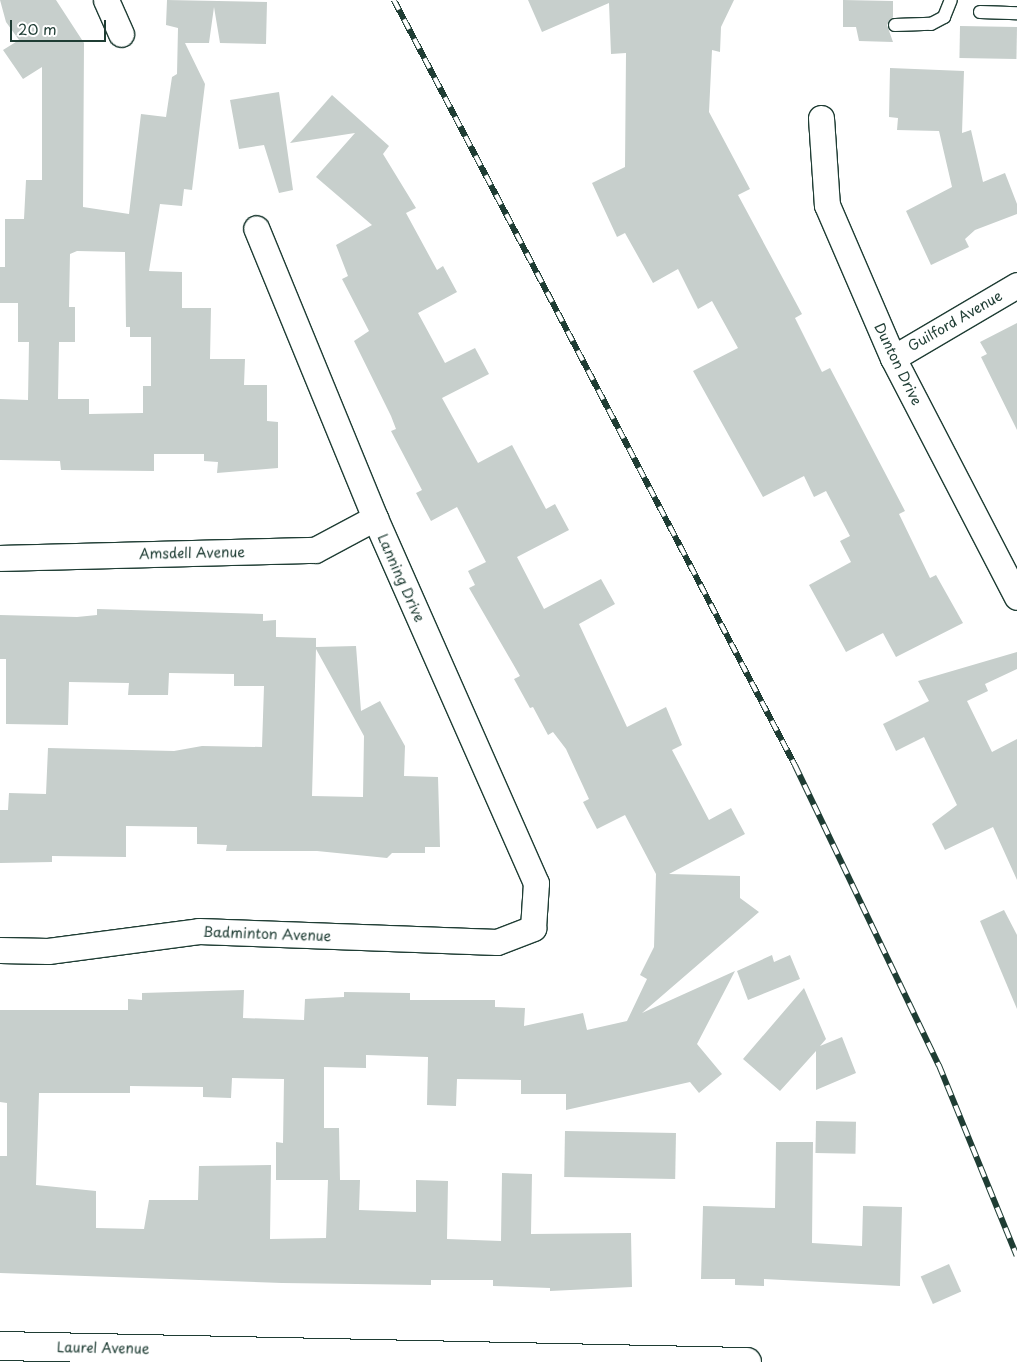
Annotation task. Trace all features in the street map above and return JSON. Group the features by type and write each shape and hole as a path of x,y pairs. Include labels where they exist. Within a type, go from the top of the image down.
{"street":[{"path":"106,0 121,34"},
{"name":"Dunton Drive","path":"821,118 827,206 893,358 1017,597"},
{"name":"Lanning Drive","path":"256,228 375,518 536,882 533,928"},
{"name":"Guilford Avenue","path":"893,358 1017,285"},
{"name":"Amsdell Avenue","path":"0,558 315,550 375,518"},
{"name":"Badminton Avenue","path":"0,950 48,951 199,931 497,942 533,928"},
{"name":"Laurel Avenue","path":"0,1346 747,1362"}],"lane":[{"path":"895,25 931,24 944,17 951,0"},
{"path":"980,12 1017,12"}],"building":[{"path":"0,0 56,0 84,43 83,207 129,214 141,114 166,117 172,77 177,74 178,28 166,25 167,0 267,2 266,44 220,43 214,7 209,43 185,43 205,84 192,190 184,189 182,206 160,204 149,271 182,272 182,308 211,308 210,359 245,359 244,385 267,385 267,421 278,422 278,468 217,473 218,462 204,461 204,454 154,454 154,471 61,470 60,461 0,460 0,399 28,400 29,342 18,342 18,303 0,303 0,267 5,267 5,219 24,219 26,180 42,180 42,67 23,79 3,50 19,40 6,22","holes":["77,251 125,252 126,327 130,327 130,337 151,337 151,386 143,386 143,413 89,414 89,399 58,399 59,342 75,342 75,307 69,307 70,254"]},
{"path":"528,0 734,0 721,27 720,52 712,50 709,112 750,189 738,195 802,314 795,318 822,372 830,368 905,511 899,514 930,578 936,575 963,623 896,657 883,633 846,652 809,585 851,562 840,541 850,536 826,491 814,497 804,476 763,497 693,371 738,348 712,301 698,309 678,269 653,283 625,233 617,237 592,183 625,167 626,53 611,54 609,3 542,32"},
{"path":"843,0 893,1 893,17 887,25 893,42 859,41 856,27 843,27"},
{"path":"960,26 1017,27 1016,59 959,58"},
{"path":"890,68 964,71 962,133 971,130 983,182 1005,173 1017,204 1017,214 975,230 965,239 969,247 931,265 906,211 952,187 939,131 897,130 898,118 889,117"},
{"path":"279,92 293,190 279,193 264,145 239,149 230,100"},
{"path":"332,95 389,146 383,154 416,208 406,213 437,270 443,266 457,292 418,313 445,363 475,348 489,374 442,398 478,463 512,445 546,509 555,504 569,530 517,557 544,609 601,579 615,604 579,624 627,727 666,707 682,745 672,750 709,820 731,808 745,834 669,874 740,876 740,898 759,912 642,1013 735,971 697,1044 722,1074 699,1093 690,1082 566,1110 566,1094 521,1094 521,1080 457,1079 456,1106 427,1105 428,1057 366,1055 366,1068 324,1067 324,1128 339,1128 340,1180 360,1180 359,1210 416,1212 416,1180 448,1181 447,1239 501,1241 502,1173 532,1174 531,1234 631,1233 632,1287 550,1291 550,1288 493,1286 493,1280 431,1280 431,1285 282,1283 0,1273 0,1156 7,1156 7,1103 0,1102 0,1010 128,1010 128,999 142,1000 142,993 244,990 243,1018 304,1020 305,999 344,997 344,992 410,993 410,1000 495,1000 495,1007 525,1008 524,1026 583,1013 587,1030 627,1021 647,979 640,975 654,947 656,874 625,815 597,829 583,802 589,799 566,749 553,732 548,735 533,707 530,708 514,679 520,676 469,588 475,585 468,571 486,562 457,507 431,521 416,493 422,490 391,431 396,429 391,416 354,341 369,331 342,279 348,276 336,245 372,225 316,177 355,133 290,143","holes":["232,1078 284,1079 283,1143 276,1142 276,1180 328,1180 326,1238 270,1239 271,1165 199,1166 198,1200 149,1200 144,1229 96,1228 96,1191 36,1185 39,1093 130,1093 130,1086 203,1087 203,1097 231,1098"]},
{"path":"1017,323 1017,430 981,357 987,354 980,342"},
{"path":"97,609 263,614 263,621 276,620 276,637 316,638 316,647 356,646 361,711 380,701 405,746 404,776 438,777 440,847 425,847 425,853 392,853 387,858 317,851 226,851 227,845 197,844 197,827 126,826 126,857 52,856 52,862 0,863 0,810 8,810 9,793 46,794 48,748 174,751 202,746 262,747 264,686 234,686 234,674 169,673 168,695 128,695 129,683 69,682 68,725 6,724 6,659 0,659 0,615 77,617 97,615","holes":["316,649 364,736 363,797 312,796"]},
{"path":"1017,652 1017,669 985,684 988,691 967,701 992,752 1017,739 1017,880 993,827 945,850 932,824 957,805 924,737 896,751 883,724 929,701 918,681"},
{"path":"1004,910 1017,935 1017,1009 980,921"},
{"path":"772,955 774,962 790,955 800,979 748,1000 737,971"},
{"path":"804,988 826,1039 820,1046 842,1037 856,1073 816,1090 816,1051 780,1091 743,1059"},
{"path":"816,1121 856,1122 855,1154 815,1153"},
{"path":"565,1131 676,1133 675,1179 564,1177"},
{"path":"776,1142 813,1142 812,1243 862,1246 863,1206 902,1207 900,1286 764,1279 764,1286 735,1285 735,1279 701,1279 703,1206 775,1208"},
{"path":"949,1264 961,1291 933,1304 921,1277"}],"railway":[{"path":"394,0 795,765 939,1065 1017,1256"}]}
